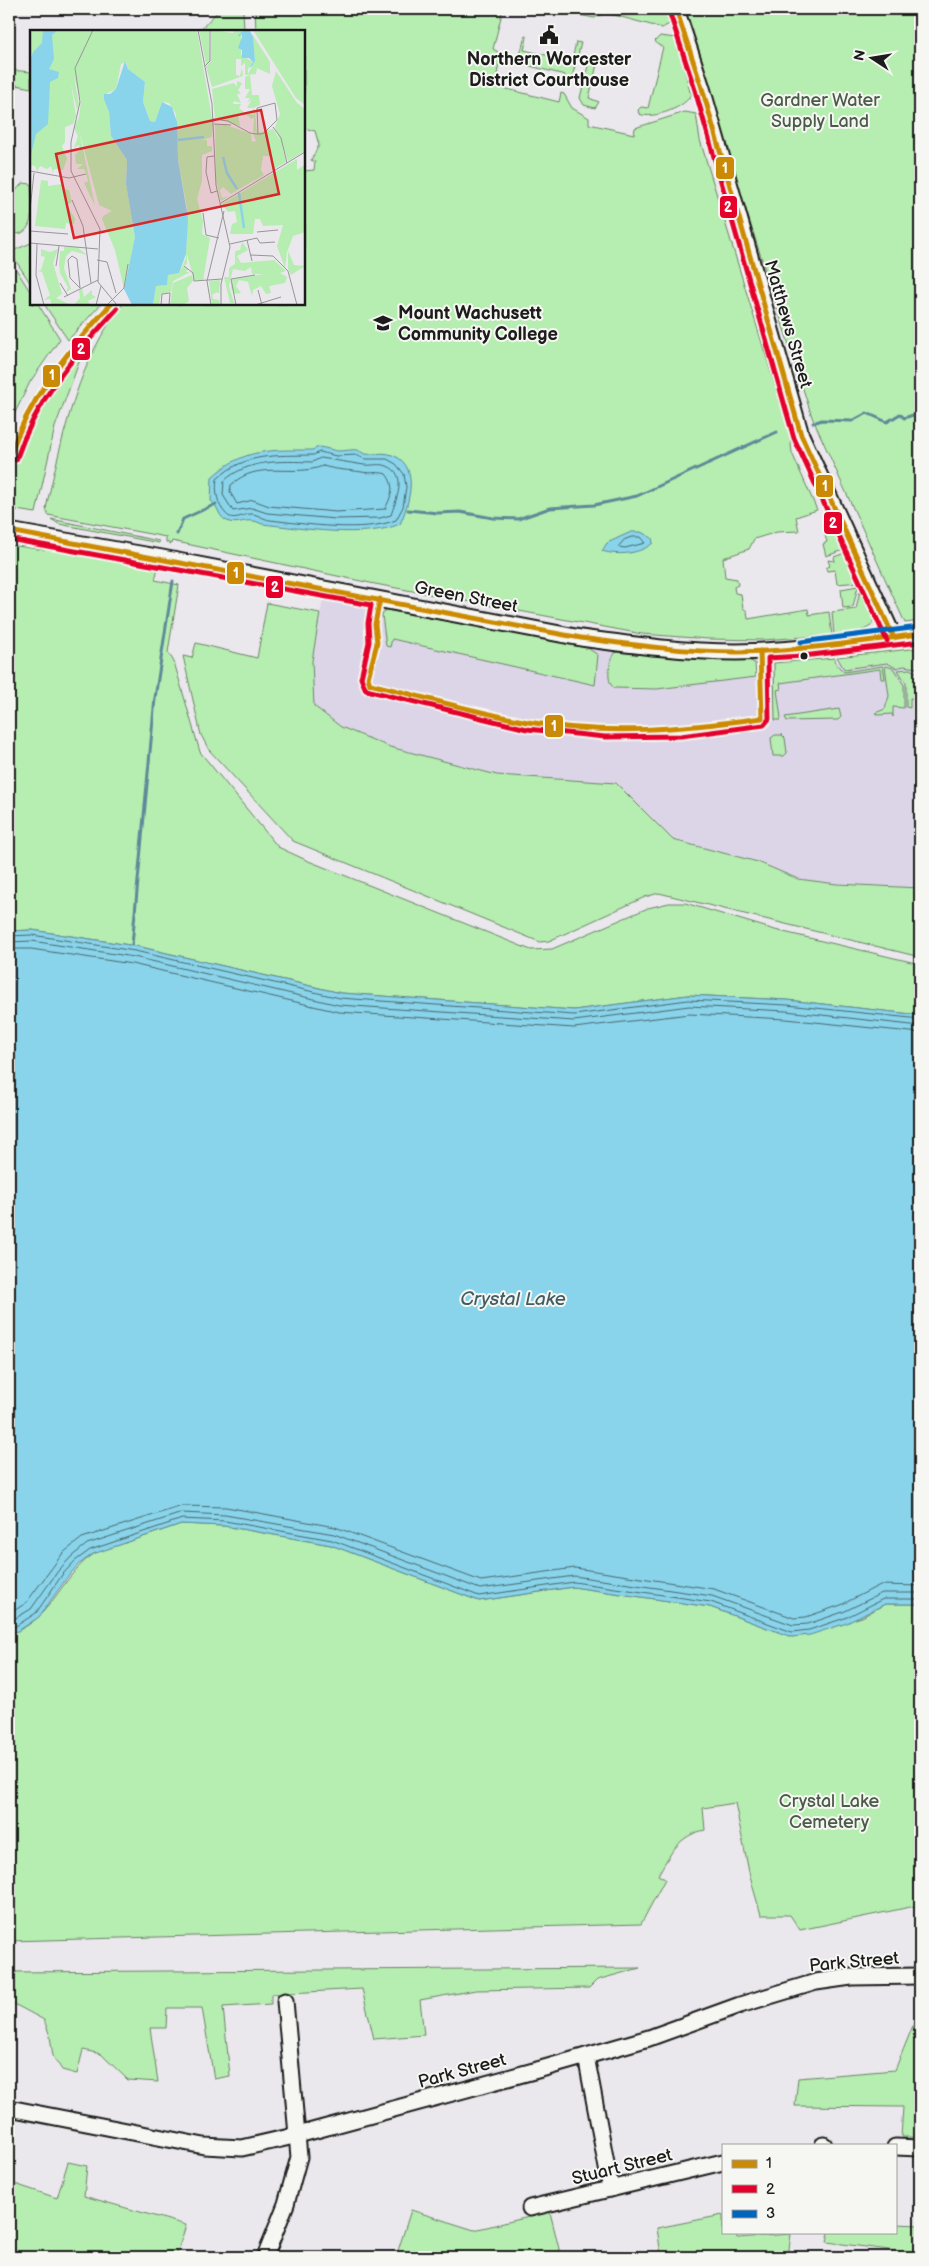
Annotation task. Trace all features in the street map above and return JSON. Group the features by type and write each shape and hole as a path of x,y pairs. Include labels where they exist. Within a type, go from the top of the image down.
{"street":[{"name":"Matthews Street","path":"676,9 702,88 801,435 894,638"},
{"name":"Green Street","path":"9,531 162,558 581,638 638,646 713,651 760,651 802,649 920,634"},
{"name":"Park Street","path":"9,2108 216,2148 242,2148 298,2135 649,2038 740,2005 816,1982 851,1977 920,1976"},
{"path":"265,2257 292,2185 298,2156 298,2135 285,2001"},
{"path":"586,2056 611,2190"},
{"path":"896,2147 920,2148"},
{"name":"Stuart Street","path":"530,2208 722,2162"}],"shaded area":[{"path":"323,599 586,647 640,654 740,658 775,663 838,662 920,653 920,888 837,884 798,879 758,862 673,840 616,783 497,775 390,747 341,727 314,706 312,661"}],"green space":[{"path":"220,9 243,9 244,30 200,30"},
{"name":"Mount Wachusett Community College","path":"255,9 503,9 493,49 500,53 495,86 559,102 561,93 564,94 572,108 589,118 589,124 634,134 635,128 685,112 696,114 700,140 790,435 792,453 817,510 796,517 799,531 777,532 754,539 749,549 723,558 725,577 737,579 738,585 734,587 735,593 741,594 743,608 747,611 748,619 808,609 809,615 829,612 832,635 763,640 708,639 642,634 375,584 172,541 171,544 166,542 166,537 48,515 46,509 48,499 75,397 95,348 122,305 305,305 305,171 314,170 315,162 311,160 319,145 315,131 305,128 305,30 256,30"},
{"path":"550,9 666,9 671,23 662,28 614,15 603,14 594,18"},
{"name":"Gardner Water Supply Land","path":"682,9 920,9 920,621 905,623 812,417"},
{"path":"525,36 527,37 524,50 572,61 576,42 581,43 571,81 564,81 565,75 518,63"},
{"path":"660,36 676,38 690,92 692,93 684,103 669,111 652,115 639,114 638,110 641,107 648,108 663,47 655,41"},
{"path":"590,58 598,60 589,98 599,102 595,108 584,105 580,98"},
{"path":"9,66 10,70 30,72 30,88 16,85 16,88 9,86"},
{"path":"23,183 30,184 30,221 24,232 18,234 12,229 9,210 12,198"},
{"path":"30,243 30,282 10,252"},
{"path":"9,258 30,291 30,305 39,305 60,339 30,382 9,425"},
{"path":"45,305 100,305 68,340"},
{"path":"71,350 77,350 81,357 55,427 36,513 9,509 9,466 17,438 43,388"},
{"path":"51,519 159,541 159,543 59,524"},
{"path":"835,530 844,550 826,556 823,544 827,542 824,532"},
{"path":"9,545 45,550 46,546 158,568 155,580 179,585 168,652 174,662 200,752 278,847 531,950 552,949 648,908 669,903 685,903 775,930 920,964 920,1015 787,1000 688,995 574,1010 341,993 136,946 32,930 9,931"},
{"path":"846,553 860,582 837,584 835,570 827,571 826,568 830,566 828,560 835,561 834,557"},
{"path":"858,586 853,607 843,608 841,589"},
{"path":"861,586 872,610 872,624 860,631 834,635 832,612 856,609"},
{"path":"267,603 320,613 312,661 314,706 341,727 390,747 497,775 616,783 673,840 758,862 798,879 837,884 920,888 920,957 659,893 645,897 549,941 540,942 293,841 209,750 201,735 183,656 192,658 196,643 257,658"},
{"path":"386,610 586,647 598,655 595,685 392,639 390,647 386,646 382,615"},
{"path":"920,648 920,663 916,668 904,666 896,668 887,663 844,669 837,657"},
{"path":"616,652 699,658 746,659 755,663 756,677 657,689 614,688 611,685 609,670 611,660"},
{"path":"835,658 836,664 844,672 883,666 885,679 881,679 880,669 780,683 781,689 777,690 781,718 780,720 775,720 774,663"},
{"path":"885,666 893,668 904,685 904,708 893,707 893,717 892,714 878,715 875,713 885,709 889,696"},
{"path":"910,669 920,675 920,700 910,698 910,708 906,707 906,683 898,670"},
{"path":"839,709 841,717 838,720 787,721 785,717"},
{"path":"775,735 782,735 785,738 787,753 784,756 773,756 771,738"},
{"name":"Crystal Lake Cemetery","path":"181,1524 224,1526 331,1545 479,1601 573,1587 710,1607 792,1637 862,1617 885,1604 920,1604 920,1905 800,1930 790,1915 761,1915 750,1877 735,1803 703,1808 705,1830 688,1836 671,1853 658,1875 665,1879 641,1924 9,1941 9,1633 34,1621 80,1565 94,1554"},
{"path":"640,1968 597,1980 589,1988 476,1990 420,2000 424,2035 374,2039 362,1989 271,1994 271,2004 223,2007 230,2076 214,2079 202,2008 167,2008 166,2028 150,2028 158,2082 128,2080 101,2054 83,2050 77,2074 62,2070 53,2056 50,2036 44,2020 16,2005 9,2004 9,1972"},
{"path":"914,2023 920,2024 920,2137 901,2137 903,2107 795,2106 798,2078 895,2070"},
{"path":"68,2162 87,2166 84,2196 186,2225 176,2257 9,2257 9,2182 57,2198"},
{"path":"411,2210 474,2230 550,2212 561,2257 396,2257"},
{"path":"722,2215 722,2234 736,2234 737,2238 791,2234 788,2257 636,2257 661,2255 657,2228"},
{"path":"896,2224 920,2225 920,2257 913,2257 912,2253 827,2242 829,2234 896,2234"}],"water":[{"path":"319,447 338,451 358,450 365,454 386,453 399,459 406,466 410,485 407,506 400,524 369,531 351,532 295,528 251,521 234,523 225,520 211,501 212,477 235,461 247,456 270,451 312,450"},
{"path":"631,532 641,532 652,538 653,543 642,550 629,553 602,551 607,543"},
{"name":"Crystal Lake","path":"32,930 136,946 341,993 574,1010 688,995 787,1000 920,1015 920,1604 885,1604 847,1623 810,1635 792,1637 710,1607 573,1587 479,1601 331,1545 224,1526 181,1524 93,1554 78,1565 66,1579 39,1617 18,1631 9,1633 9,931"}],"waterway":[{"path":"813,423 822,420 852,421 867,413 887,422 900,414 904,418 913,415 920,420"},
{"path":"408,510 438,513 460,512 493,518 518,519 550,508 594,505 637,496 777,432"},
{"path":"177,534 183,519 216,504"},
{"path":"132,945 155,698 173,581"}],"transit line":[{"name":"1","path":"676,9 702,88 801,435 894,638"},
{"name":"2","path":"669,11 695,90 794,438 887,641"},
{"name":"1","path":"9,458 27,415 51,376 110,305"},
{"name":"2","path":"16,460 24,438 45,398 71,361 117,309"},
{"name":"1","path":"9,531 581,638 640,646 737,652 828,646 920,634"},
{"name":"2","path":"9,539 371,605 368,623 369,642 361,678 366,690 527,729 605,737 681,736 764,725 769,719 768,658 803,656 920,642"},
{"name":"1","path":"380,599 375,624 377,643 368,678 370,684 488,714 528,722 587,729 616,730 674,728 762,718 760,651"},
{"name":"3","path":"801,642 919,627"}],"place":[{"name":"Northern Worcester District Courthouse","path":"549,35"},
{"name":"Mount Wachusett Community College","path":"383,323"}]}
